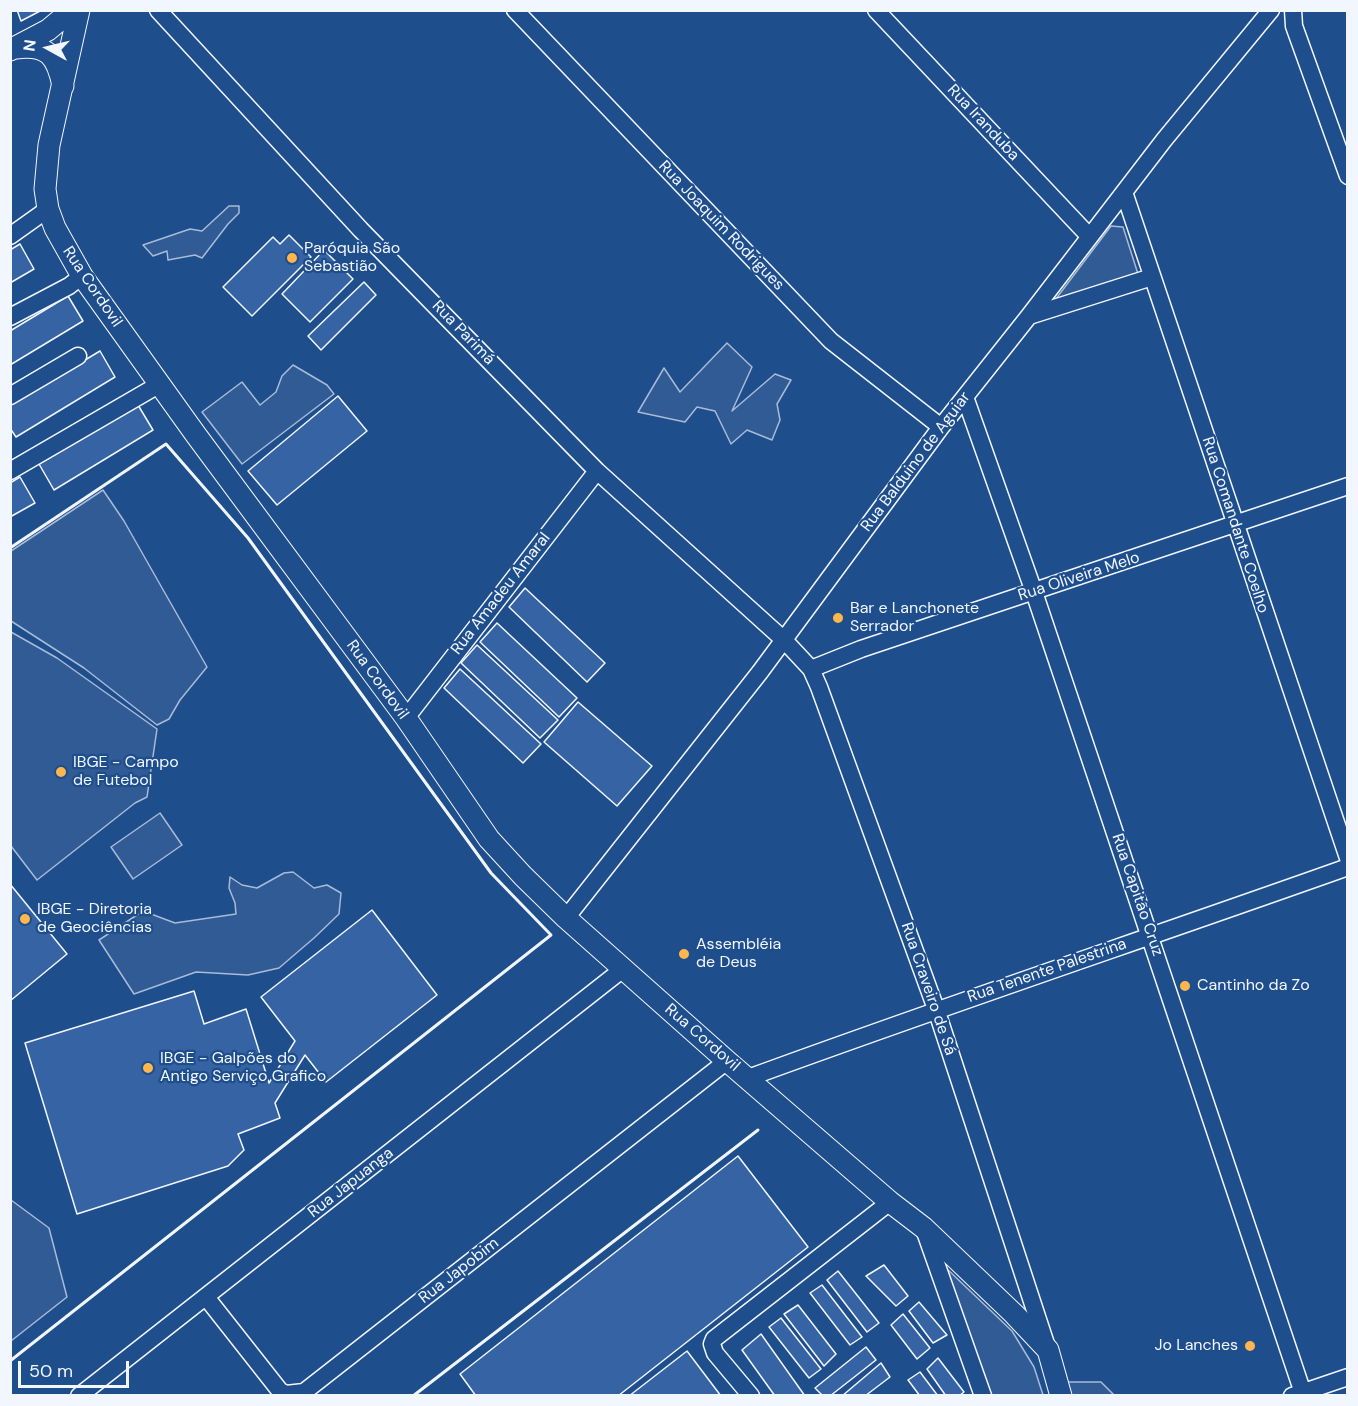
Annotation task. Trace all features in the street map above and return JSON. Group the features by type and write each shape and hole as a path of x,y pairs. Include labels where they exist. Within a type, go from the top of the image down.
{"main road":[{"path":"13,49 48,30 72,10"},
{"name":"Rua Cordovil","path":"79,10 46,168 45,189 48,209 82,276 406,718 489,839 566,918 727,1061 890,1202 924,1228 1014,1314 1048,1350 1061,1395"},
{"path":"13,49 26,46 44,49 58,65 63,86"}],"street":[{"name":"Rua Parimá","path":"158,10 362,230 597,471 784,640"},
{"name":"Rua Joaquim Rodrigues","path":"515,10 831,341 941,427"},
{"name":"Rua Iranduba","path":"876,10 1089,236"},
{"name":"Rua Balduino de Aguiar","path":"566,918 784,640 941,427 1089,236 1164,140 1268,14"},
{"path":"1268,14 1278,19 1294,17 1347,176"},
{"name":"Rua Comandante Coelho","path":"1124,192 1347,858"},
{"path":"10,236 48,209"},
{"path":"10,317 82,276"},
{"path":"1029,316 1152,277"},
{"path":"10,396 78,356"},
{"path":"10,471 160,384"},
{"name":"Rua Capitão Cruz","path":"964,397 1034,592 1151,937 1300,1394"},
{"name":"Rua Amadeu Amaral","path":"406,718 597,471"},
{"name":"Rua Oliveira Melo","path":"811,669 861,649 1235,526 1347,486"},
{"name":"Rua Craveiro de Sá","path":"784,640 811,669 819,687 936,1009 1048,1350"},
{"name":"Rua Tenente Palestrina","path":"748,1078 936,1009 1151,937 1347,867"},
{"name":"Rua Japuanga","path":"79,1395 623,969"},
{"name":"Rua Japobim","path":"206,1297 280,1391 286,1394 304,1392 727,1061"},
{"path":"751,1395 716,1353 712,1344 714,1339 890,1202"},
{"path":"924,1228 983,1395"},
{"path":"1300,1394 1347,1377"}],"shaded area":[{"path":"229,206 239,206 239,213 202,258 195,255 168,260 167,251 153,256 143,245 190,229 202,231"},
{"path":"1111,226 1123,227 1138,274 1052,304"},
{"path":"727,343 752,367 732,411 775,374 791,380 777,404 780,420 772,440 747,430 731,444 715,411 697,407 685,422 638,412 664,368 680,392"},
{"path":"293,365 327,385 334,394 242,464 202,412 242,382 260,405 276,392 282,376"},
{"path":"103,490 124,521 207,667 180,700 169,719 157,725 84,668 11,621 11,551"},
{"name":"IBGE - Campo de Futebol","path":"11,632 57,658 157,729 147,797 135,803 37,880 11,846"},
{"path":"160,813 182,845 133,879 111,847"},
{"path":"293,872 314,888 327,885 341,893 339,914 279,968 248,975 196,972 134,994 99,940 143,911 175,923 236,914 235,903 229,888 230,877 242,885 257,888 284,873"},
{"path":"11,1200 49,1228 67,1297 11,1341"},
{"path":"946,1268 1012,1331 1034,1367 1043,1395 990,1395"},
{"path":"1062,1382 1101,1382 1114,1395 1066,1395"}],"building":[{"path":"17,10 42,10 21,21"},
{"path":"289,235 311,257 252,316 223,287 273,237 280,244"},
{"path":"20,244 34,269 10,283 10,250"},
{"path":"324,250 353,279 310,322 282,294"},
{"path":"364,282 376,295 321,350 308,336"},
{"path":"68,296 83,321 10,365 10,331"},
{"path":"100,351 115,377 16,437 10,428 10,405"},
{"path":"338,396 367,431 277,505 248,471"},
{"path":"138,405 153,430 54,490 39,464"},
{"path":"20,477 35,503 10,517 10,483"},
{"path":"525,588 605,663 587,682 509,607"},
{"path":"497,623 577,698 559,717 480,642"},
{"path":"477,645 558,720 540,738 461,663"},
{"path":"460,669 541,744 523,763 444,688"},
{"path":"578,702 652,766 617,806 544,742"},
{"name":"IBGE - Diretoria de Geociências","path":"10,884 67,954 10,1001"},
{"name":"IBGE - Galpões do Antigo Serviço Grafico","path":"372,910 437,995 326,1082 305,1055 275,1103 280,1118 238,1134 244,1150 228,1166 77,1214 25,1043 194,991 204,1024 246,1009 269,1083 295,1041 261,997"},
{"path":"738,1156 808,1247 618,1396 476,1396 460,1374"},
{"path":"884,1265 908,1296 896,1306 866,1276"},
{"path":"838,1271 879,1323 867,1332 827,1280"},
{"path":"822,1285 862,1337 850,1345 810,1293"},
{"path":"919,1302 947,1335 933,1343 909,1311"},
{"path":"798,1305 836,1354 824,1366 784,1314"},
{"path":"903,1314 930,1348 917,1359 891,1325"},
{"path":"781,1318 821,1369 809,1378 769,1327"},
{"path":"761,1334 805,1396 775,1396 742,1350"},
{"path":"866,1347 876,1360 830,1396 823,1396 815,1388"},
{"path":"687,1351 721,1396 629,1396"},
{"path":"938,1358 964,1392 959,1396 946,1396 927,1369"},
{"path":"881,1363 890,1377 865,1396 842,1396"},
{"path":"920,1372 938,1396 920,1396 908,1380"}],"wall":[{"path":"10,548 166,444 248,538 491,873 551,935 10,1361"},
{"path":"413,1396 758,1130"}],"place":[{"name":"Paróquia São Sebastião","path":"292,258"},
{"name":"Bar e Lanchonete Serrador","path":"838,618"},
{"name":"IBGE - Campo de Futebol","path":"61,772"},
{"name":"IBGE - Diretoria de Geociências","path":"25,919"},
{"name":"Assembléia de Deus","path":"684,954"},
{"name":"Cantinho da Zo","path":"1185,986"},
{"name":"IBGE - Galpões do Antigo Serviço Grafico","path":"148,1068"},
{"name":"Jo Lanches","path":"1250,1346"}]}
